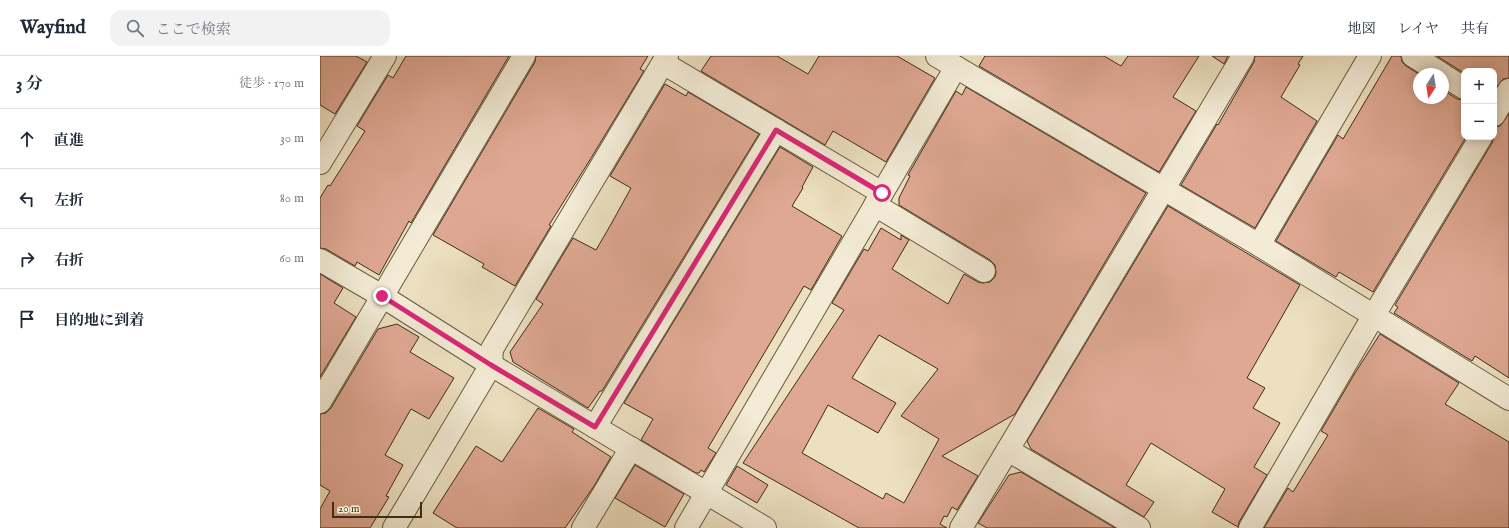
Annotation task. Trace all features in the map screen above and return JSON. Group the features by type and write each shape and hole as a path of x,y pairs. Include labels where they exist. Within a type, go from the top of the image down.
{"street":[{"path":"320,163 385,56"},
{"path":"320,402 524,56"},
{"path":"962,528 1243,56"},
{"path":"1259,245 1370,56"},
{"path":"1413,56 1432,68"},
{"path":"394,528 491,365 492,349 665,60 776,130 984,271"},
{"path":"686,528 878,199 954,62 1259,245 1509,399"},
{"path":"1449,78 1461,86"},
{"path":"595,427 776,130"},
{"path":"1250,528 1374,315 1479,140"},
{"path":"320,260 382,296 491,365 765,528"},
{"path":"583,528 631,448"},
{"path":"1008,450 1139,528"}],"building":[{"path":"320,56 356,56 367,62 335,114 320,105"},
{"path":"406,56 509,56 411,223 409,221 379,275 357,262 355,266 326,249 320,248 320,198 328,185 330,186 365,131 357,126 388,75 393,78"},
{"path":"536,56 648,56 640,69 644,71 549,225 551,226 515,286 482,267 484,264 433,235 535,62"},
{"path":"711,56 777,56 808,74 819,56 897,56 935,78 886,162 833,131 825,145 701,71"},
{"path":"985,56 1104,56 1121,66 1128,56 1199,56 1173,97 1196,111 1159,172 979,66"},
{"path":"1212,56 1228,56 1224,64"},
{"path":"1255,56 1303,56 1298,64 1300,65 1281,97 1317,121 1255,228 1181,185 1217,124 1218,125 1254,62"},
{"path":"1392,56 1401,56 1402,62 1413,70 1413,104 1449,104 1449,94 1457,99 1461,100 1461,140 1464,140 1373,292 1339,272 1336,277 1276,241 1338,135 1343,139"},
{"path":"1437,56 1509,56 1509,78 1503,79 1497,87 1497,68 1461,68 1461,71"},
{"path":"665,84 686,96 688,92 759,134 602,391 600,391 588,408 513,362 510,352 543,304 536,299 573,238 596,250 610,226 631,188 610,176"},
{"path":"966,87 1146,193 1015,414 942,456 978,476 957,510 952,507 947,517 944,516 940,524 947,528 859,528 743,463 844,310 832,303 864,249 868,251 881,228 901,240 901,235 909,240 892,269 948,304 964,274 978,282 983,283 990,282 995,277 995,265 990,260 899,205 899,198 910,176 908,175 956,91 962,95","holes":["879,335 938,369 901,416 939,439 904,503 886,493 883,499 802,453 828,405 878,433 896,403 852,378"]},
{"path":"1509,114 1509,378 1475,356 1472,361 1394,313 1398,307 1395,305 1493,140 1497,140 1497,126 1500,126"},
{"path":"780,147 813,167 792,206 842,236 811,290 804,286 708,448 716,453 704,472 701,470 699,473 696,473 641,440 653,419 624,403"},
{"path":"1168,206 1300,285 1247,378 1265,388 1253,408 1280,423 1254,467 1267,475 1239,522 1238,527 1212,512 1225,489 1151,443 1126,485 1154,502 1144,517 1031,449 1027,441"},
{"path":"320,274 343,288 334,303 356,317 320,377"},
{"path":"397,324 419,337 410,352 454,378 429,419 411,409 385,455 403,465 386,496 389,497 370,528 320,528 320,509 330,491 320,485 320,414 326,413 331,408 378,329"},
{"path":"1380,334 1459,383 1445,404 1509,442 1509,528 1264,528 1288,488 1293,492 1328,435 1321,431"},
{"path":"538,408 574,429 572,432 611,457 594,486 565,528 457,528 433,513 476,446 502,462"},
{"path":"635,465 684,494 665,527 615,498"},
{"path":"737,466 768,485 757,503 726,485"},
{"path":"1021,472 1115,528 987,528 978,523 1009,475"}],"route":[{"path":"382,296 491,365 595,427 776,130 882,193"}]}
